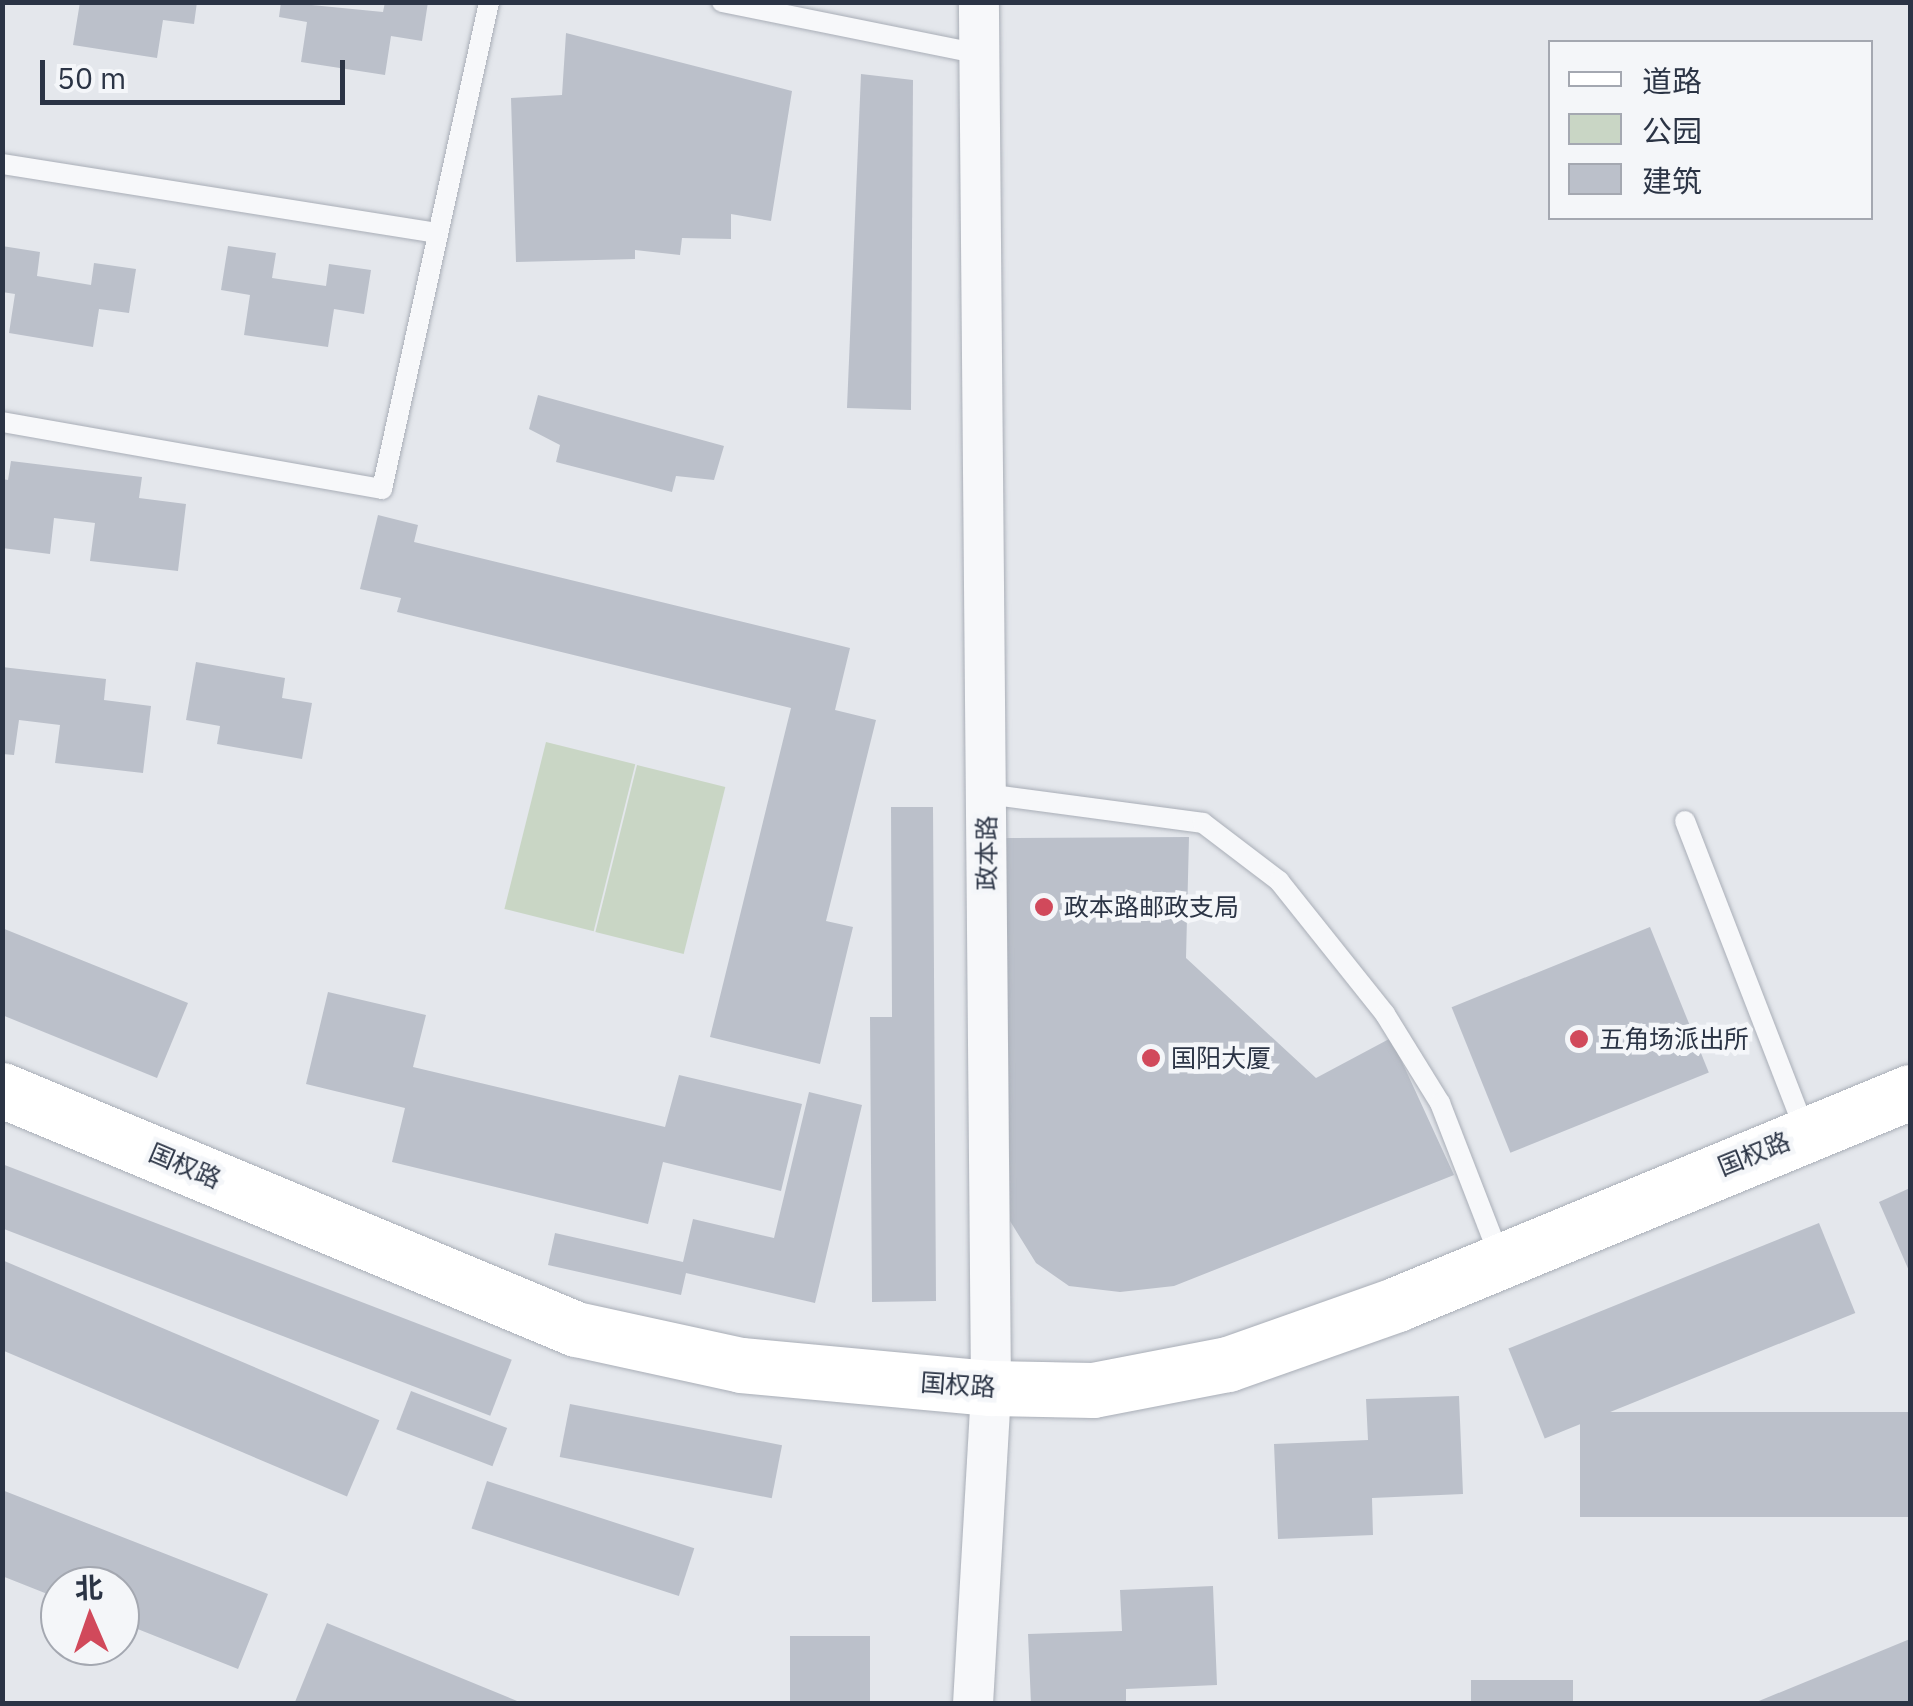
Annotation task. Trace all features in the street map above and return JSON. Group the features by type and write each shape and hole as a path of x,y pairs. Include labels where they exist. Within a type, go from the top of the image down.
{"street":[{"name":"政本路","path":"973,1704 991,1388 978,2"},
{"name":"国权路","path":"2,1090 576,1329 741,1365 991,1388 1094,1390 1228,1364 1501,1260 1910,1092"}],"lane":[{"path":"2,422 382,489 489,2"},
{"path":"722,2 980,54"},
{"path":"2,164 438,234"},
{"path":"986,794 1204,823 1278,881 1385,1014 1440,1103 1501,1260"},
{"path":"1686,821 1806,1133"}],"green space":[{"path":"546,742 635,764 594,931 504,909"},
{"path":"637,765 725,787 684,954 595,932"}],"building":[{"path":"80,2 197,2 194,24 163,20 157,58 73,45"},
{"path":"281,2 383,12 385,2 428,2 422,41 391,36 385,75 301,62 307,22 279,17"},
{"path":"566,33 792,91 771,221 731,214 731,239 682,238 680,255 635,250 635,259 516,262 511,98 562,95"},
{"path":"861,74 913,80 911,410 847,408"},
{"path":"2,246 40,252 37,276 91,285 94,263 136,269 129,313 99,309 93,347 9,333 15,294 2,292"},
{"path":"228,246 276,253 272,278 326,286 329,264 371,270 364,314 334,309 328,347 244,335 250,295 221,290"},
{"path":"538,395 724,446 714,480 676,476 672,492 556,462 560,445 529,429"},
{"path":"11,461 142,477 139,498 186,504 178,571 90,561 95,523 54,518 50,554 2,548 2,479 8,480"},
{"path":"378,515 418,525 414,542 850,648 835,710 876,720 826,921 853,927 820,1064 710,1037 791,708 397,612 401,598 360,589"},
{"path":"196,662 285,678 282,698 312,703 302,759 217,744 220,726 186,720"},
{"path":"2,667 106,679 104,700 151,706 143,773 55,763 60,725 19,720 14,755 2,754"},
{"path":"891,807 933,807 936,1301 872,1302 870,1017 892,1017"},
{"name":"国阳大厦","path":"1189,837 1186,958 1316,1078 1391,1038 1454,1175 1174,1286 1120,1292 1069,1286 1036,1263 1010,1221 1006,838"},
{"name":"五角场派出所","path":"1650,927 1709,1073 1510,1153 1452,1007"},
{"path":"2,928 188,1003 157,1078 2,1015"},
{"path":"328,992 426,1015 413,1067 665,1127 679,1075 802,1104 781,1191 663,1162 648,1224 392,1162 405,1108 306,1084"},
{"path":"809,1092 862,1105 815,1303 686,1273 681,1295 548,1265 555,1233 683,1262 693,1219 774,1238"},
{"path":"2,1164 512,1360 490,1416 2,1228"},
{"path":"1910,1188 1910,1273 1879,1202"},
{"path":"1819,1223 1855,1313 1545,1438 1508,1348"},
{"path":"2,1260 379,1420 347,1497 2,1350"},
{"path":"411,1391 507,1428 492,1466 396,1429"},
{"path":"1459,1396 1463,1494 1372,1498 1373,1535 1278,1539 1274,1444 1368,1440 1366,1399"},
{"path":"570,1404 782,1445 772,1498 560,1457"},
{"path":"1580,1412 1910,1412 1910,1517 1580,1517"},
{"path":"487,1481 694,1548 679,1596 472,1529"},
{"path":"2,1490 268,1594 238,1669 140,1630 140,1566 40,1566 40,1591 2,1576"},
{"path":"1213,1586 1217,1685 1126,1689 1126,1704 1031,1704 1028,1634 1122,1631 1120,1590"},
{"path":"327,1623 522,1703 522,1704 295,1702"},
{"path":"790,1636 870,1636 870,1704 790,1704"},
{"path":"1910,1639 1910,1704 1754,1703"},
{"path":"1471,1680 1573,1680 1573,1704 1471,1704"}],"place":[{"name":"政本路邮政支局","path":"1044,907"},
{"name":"五角场派出所","path":"1579,1039"},
{"name":"国阳大厦","path":"1151,1058"}]}
